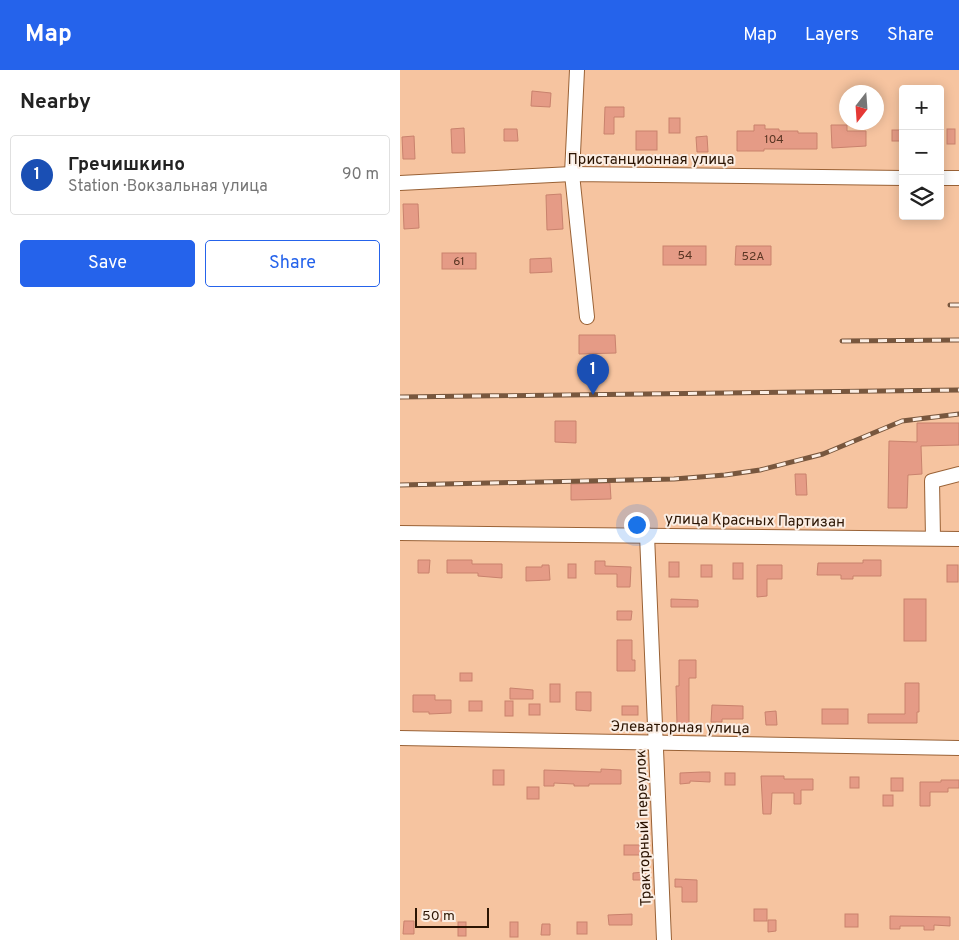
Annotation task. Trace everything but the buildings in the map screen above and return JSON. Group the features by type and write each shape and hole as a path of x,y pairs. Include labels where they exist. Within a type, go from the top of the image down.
{"street":[{"path":"577,70 572,174 587,317"},
{"name":"Пристанционная улица","path":"400,183 572,174 899,178"},
{"path":"944,178 959,178"},
{"path":"933,538 932,481 959,474"},
{"name":"улица Красных Партизан","path":"400,533 959,539"},
{"name":"Тракторный переулок","path":"647,535 664,940"},
{"name":"Элеваторная улица","path":"400,738 959,748"}],"railway":[{"path":"950,305 959,305"},
{"path":"842,341 959,340"},
{"path":"400,397 959,390"},
{"path":"400,485 674,479 725,475 760,470 823,454 902,421 959,414"}],"place":[{"name":"Гречишкино","path":"593,395"}]}
